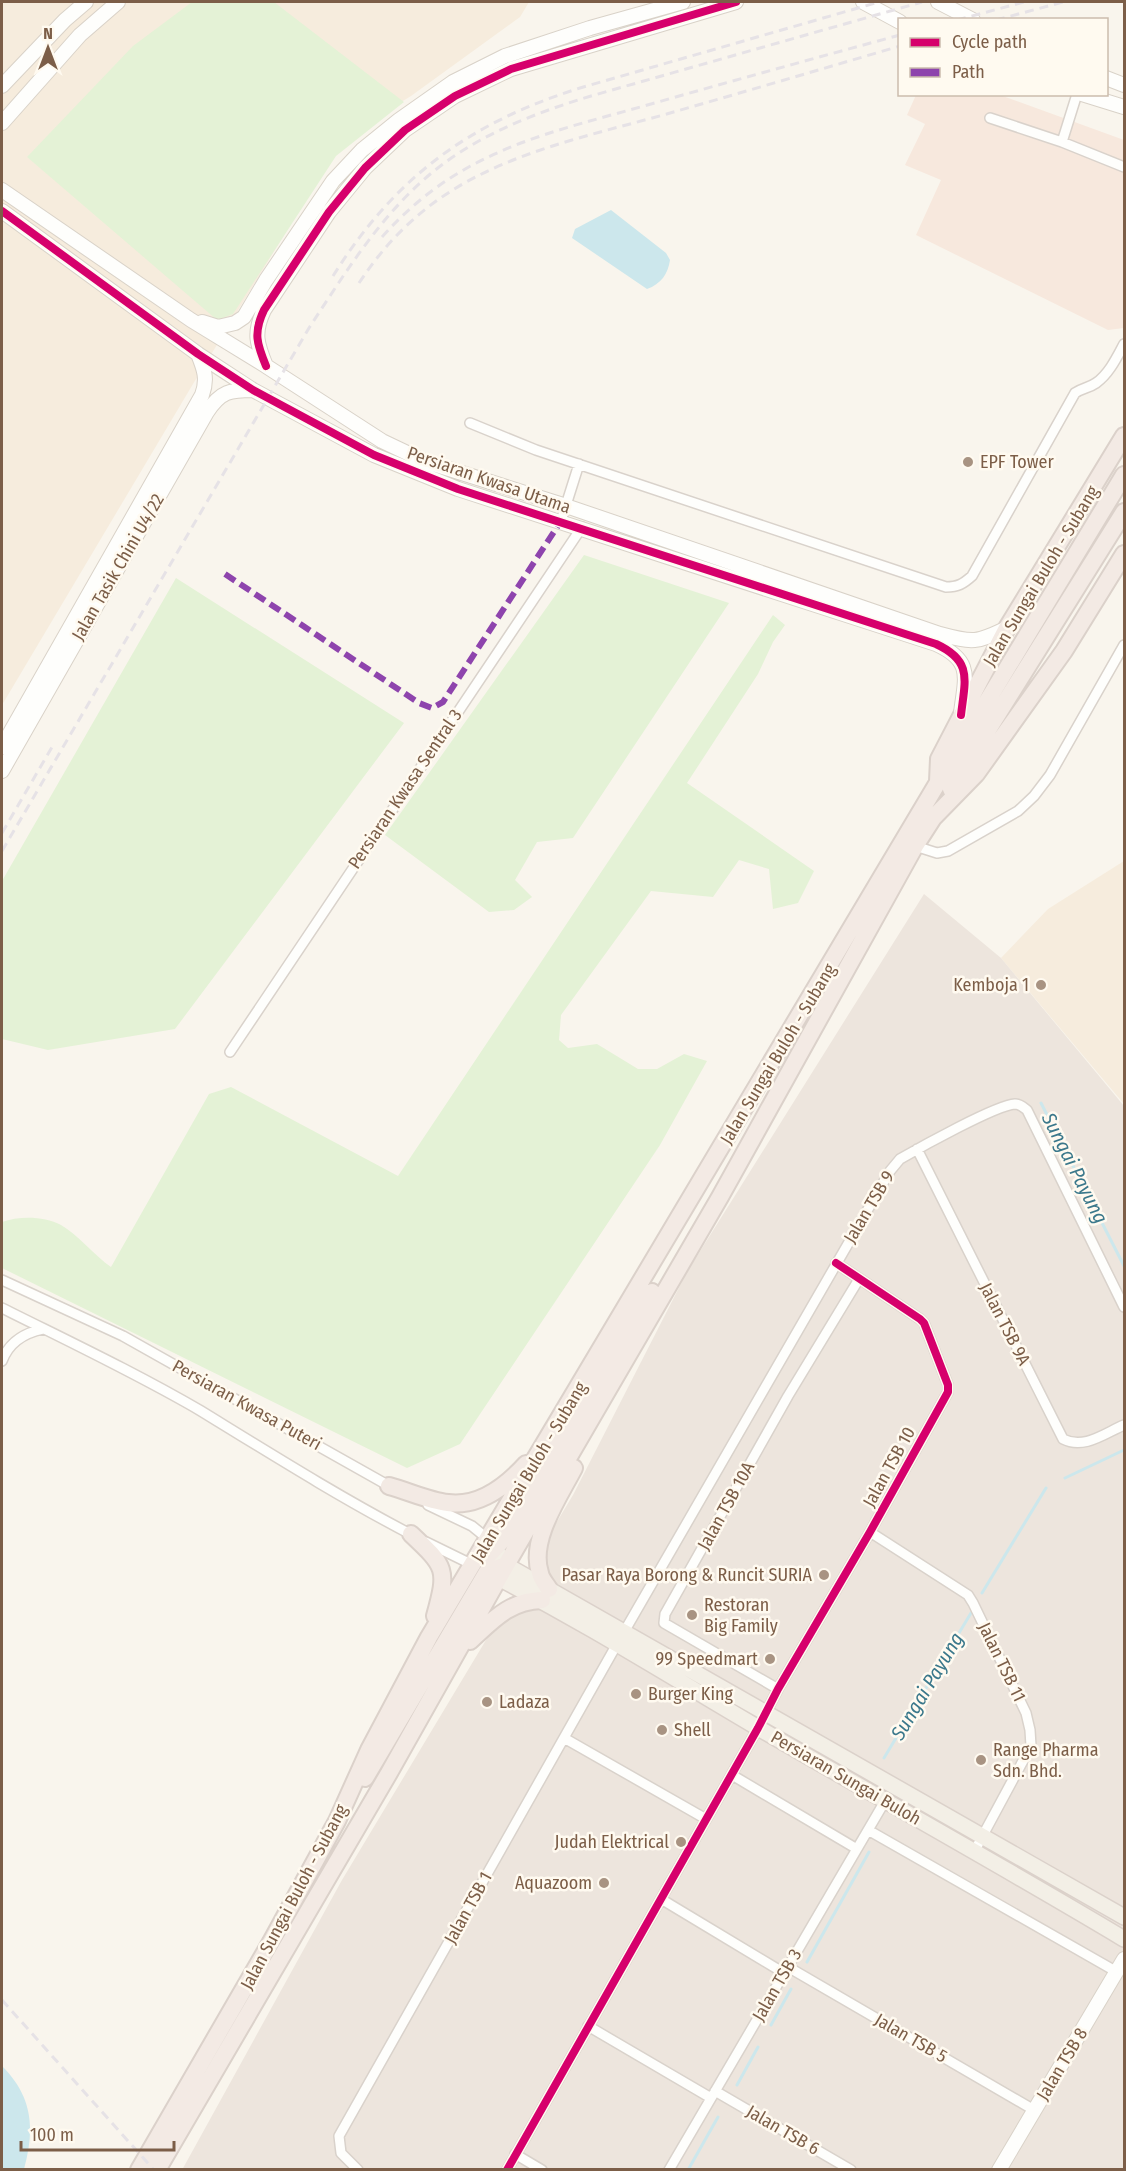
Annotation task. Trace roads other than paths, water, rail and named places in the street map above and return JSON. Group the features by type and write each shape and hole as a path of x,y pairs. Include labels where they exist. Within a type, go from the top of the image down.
{"highway":[{"name":"Jalan Sungai Buloh - Subang","path":"938,784 939,759 1007,628 1125,436"},
{"name":"Jalan Sungai Buloh - Subang","path":"139,2169 271,1942 337,1821 369,1750 429,1637 491,1570 617,1373 720,1197 915,846 933,818 973,740 1125,475"},
{"name":"Jalan Sungai Buloh - Subang","path":"491,1544 546,1442 938,784 973,740 1125,512"},
{"name":"Jalan Sungai Buloh - Subang","path":"933,818 976,774 1064,651 1125,554"},
{"path":"337,1821 379,1757 491,1570 486,1558 491,1544 509,1533 604,1369 721,1180 751,1126 764,1117"},
{"path":"458,1652 498,1615 520,1602 546,1595 537,1553 541,1533 616,1390 617,1373"},
{"path":"389,1486 447,1503 464,1503 482,1498 507,1482 546,1442"},
{"path":"411,1534 436,1557 442,1573 443,1586 429,1637"},
{"name":"Jalan Sungai Buloh - Subang","path":"157,2169 458,1652 491,1570"}],"main road":[{"name":"Persiaran Sungai Buloh","path":"491,1544 491,1570 546,1595 620,1638 758,1728 975,1850 1125,1939"},
{"name":"Persiaran Sungai Buloh","path":"620,1638 766,1713 1125,1917"}],"street":[{"path":"2,86 65,20 86,2"},
{"path":"2,124 80,35 118,2"},
{"path":"191,320 218,327 235,324 244,317 266,280 333,181 362,150 399,120 453,82 505,56 590,28 682,2"},
{"path":"266,366 256,337 257,324 264,310 329,212 365,168 405,130 455,96 511,69 736,2"},
{"path":"863,2 898,21"},
{"path":"938,2 969,18"},
{"path":"1108,78 1125,85"},
{"path":"1062,142 1078,96"},
{"path":"1086,96 1125,107"},
{"path":"990,118 1062,142 1125,167"},
{"path":"2,181 22,203"},
{"name":"Persiaran Kwasa Utama","path":"2,190 191,320 382,441 413,456 940,634 976,642 1007,628"},
{"name":"Persiaran Kwasa Utama","path":"4,214 198,354 253,390 374,455 458,489 582,527 936,644 948,650 958,657 965,675 961,715"},
{"path":"470,423 518,443 579,464 935,584 955,587 963,584 972,576 1075,393 1104,377 1125,344"},
{"name":"Jalan Tasik Chini U4/22","path":"2,747 202,395 206,384 205,372 198,354"},
{"name":"Jalan Tasik Chini U4/22","path":"2,771 211,406 224,393 235,390 253,390"},
{"path":"561,521 579,464"},
{"name":"Persiaran Kwasa Sentral 3","path":"230,1052 582,527"},
{"path":"915,846 937,853 948,851 1018,811 1026,804 1050,775 1125,645"},
{"name":"Jalan TSB 9","path":"620,1638 836,1263 890,1171 900,1159 1013,1104 1028,1110 1125,1307"},
{"name":"Jalan TSB 9A","path":"917,1149 1063,1439 1071,1443 1082,1444 1125,1425"},
{"name":"Jalan TSB 10","path":"507,2169 948,1392 948,1385 924,1323 836,1263"},
{"name":"Jalan TSB 10A","path":"778,1689 664,1623 665,1614 788,1396 859,1279"},
{"name":"Persiaran Kwasa Puteri","path":"2,1280 123,1336 389,1486 472,1526 491,1544"},
{"name":"Persiaran Kwasa Puteri","path":"2,1308 126,1370 200,1411 270,1455 411,1534 491,1570"},
{"path":"2,1361 7,1349 15,1341 28,1332 43,1329"},
{"name":"Jalan TSB 11","path":"870,1532 968,1595 974,1603 1026,1713 1031,1746 975,1850"},
{"name":"Jalan TSB 1","path":"358,2169 341,2153 339,2136 620,1638"},
{"path":"564,1738 706,1819"},
{"path":"732,1775 857,1849"},
{"name":"Jalan TSB 3","path":"669,2169 885,1801"},
{"path":"868,1830 1117,1972"},
{"name":"Jalan TSB 5","path":"661,1899 1034,2110"},
{"name":"Jalan TSB 8","path":"999,2169 1125,1959"},
{"name":"Jalan TSB 6","path":"588,2026 851,2169"},
{"path":"515,2154 542,2169"}],"water":[{"path":"611,210 666,253 670,260 663,278 652,287 647,289 572,238 575,229"},
{"path":"2,2066 20,2090 29,2114 30,2140 24,2169 2,2169"}],"waterway":[{"name":"Sungai Payung","path":"1041,1103 1124,1266"},
{"name":"Sungai Payung","path":"1065,1478 1124,1450"},
{"name":"Sungai Payung","path":"982,1593 1046,1488"},
{"name":"Sungai Payung","path":"884,1758 971,1613"},
{"name":"Sungai Payung","path":"807,1962 869,1852"},
{"name":"Sungai Payung","path":"771,2025 791,1989"},
{"name":"Sungai Payung","path":"737,2085 758,2047"},
{"name":"Sungai Payung","path":"688,2170 718,2117"}],"railway":[{"path":"333,276 382,210 409,182 438,158 503,118 580,88 879,2"},
{"path":"2,851 309,328 336,286 381,225 415,188 434,171 470,146 489,135 549,110 922,2"},
{"path":"964,18 1024,2"},
{"path":"1003,18 1063,2"},
{"path":"382,237 412,207 443,183 476,163 509,148 580,124 898,36"},
{"path":"359,283 371,265 415,218 443,196 506,163 574,139 898,47"},
{"path":"2,833 52,747"},
{"path":"2,2000 154,2170"}],"place":[{"name":"EPF Tower","path":"968,462"},
{"name":"Kemboja 1","path":"1041,985"},
{"name":"Pasar Raya Borong & Runcit SURIA","path":"824,1575"},
{"name":"Restoran Big Family","path":"692,1615"},
{"name":"99 Speedmart","path":"770,1659"},
{"name":"Burger King","path":"636,1694"},
{"name":"Ladaza","path":"487,1702"},
{"name":"Shell","path":"662,1730"},
{"name":"Range Pharma Sdn. Bhd.","path":"981,1760"},
{"name":"Judah Elektrical","path":"681,1842"},
{"name":"Aquazoom","path":"604,1883"}]}
